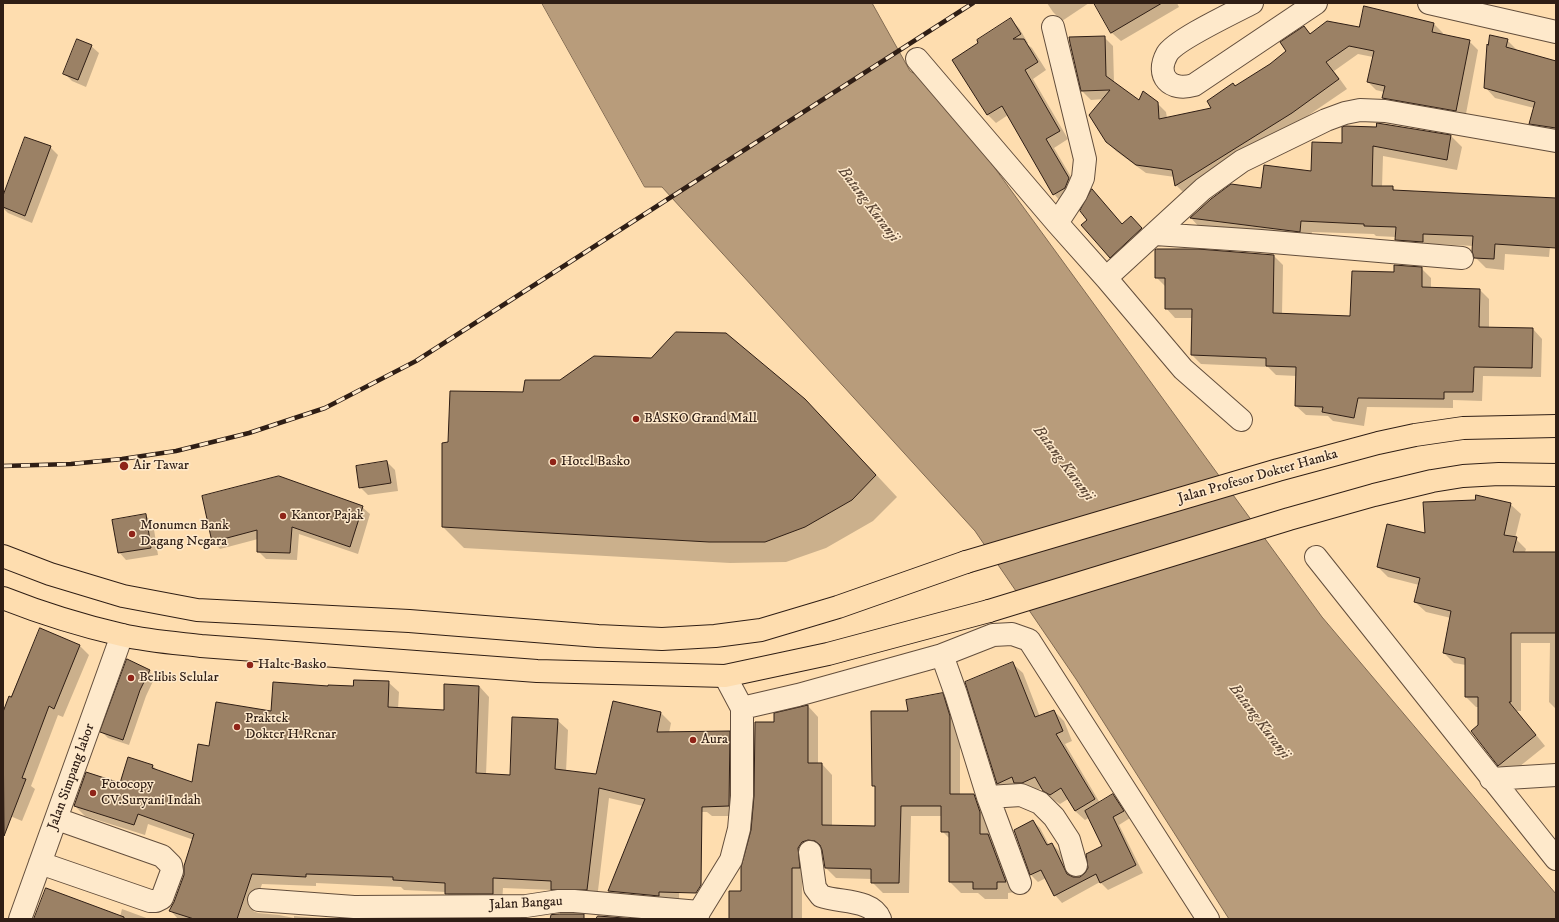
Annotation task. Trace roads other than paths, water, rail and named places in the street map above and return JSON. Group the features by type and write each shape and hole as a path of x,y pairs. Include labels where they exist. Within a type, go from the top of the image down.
{"main road":[{"name":"Jalan Profesor Dokter Hamka","path":"3,556 50,574 123,596 197,610 409,621 598,636 662,639 715,636 761,630 838,607 966,562 1278,470 1378,443 1415,435 1463,428 1556,426"},
{"path":"3,598 31,609 122,635 151,641 537,671 725,676 836,653 989,612 1289,519 1374,495 1463,476 1499,474 1556,475"}],"street":[{"path":"1252,3 1186,38 1169,51 1163,66 1165,80 1180,87 1194,85 1316,3"},
{"path":"1429,3 1556,32"},
{"path":"1053,28 1085,159 1083,178 1076,194 1057,223"},
{"path":"917,59 1106,278 1182,369 1241,420"},
{"path":"1106,278 1203,189 1242,162 1326,120 1352,110 1385,111 1556,142"},
{"path":"1155,234 1261,241 1462,258"},
{"path":"1316,557 1556,859"},
{"path":"742,708 798,695 942,655 993,635 1012,634 1029,640 1208,919"},
{"name":"Jalan Simpang labor","path":"20,919 122,635"},
{"path":"942,655 956,694 988,798 1020,883"},
{"path":"698,916 731,860 739,829 742,796 742,708 725,676"},
{"path":"1491,779 1556,776"},
{"path":"988,798 1021,795 1040,802 1054,817 1069,840 1076,865"},
{"path":"40,863 150,901 156,901 162,898 172,871 171,865 162,856 57,819"},
{"path":"810,852 813,860 816,888 821,896 872,908 880,919"},
{"name":"Jalan Bangau","path":"259,900 354,913 525,913 559,901 698,916"}],"water":[{"name":"Batang Kuranji","path":"542,3 872,3 910,71 935,86 1322,617 1556,894 1556,919 1229,919 1076,679 975,531 662,187 645,187"}],"railway":[{"path":"3,466 71,464 122,459 176,451 249,433 325,408 416,361 973,3"}],"place":[{"name":"BASKO Grand Mall","path":"636,419"},
{"name":"Hotel Basko","path":"553,462"},
{"name":"Air Tawar","path":"124,466"},
{"name":"Kantor Pajak","path":"283,516"},
{"name":"Monumen Bank Dagang Negara","path":"132,534"},
{"name":"Halte Basko","path":"250,665"},
{"name":"Belibis Selular","path":"131,678"},
{"name":"Praktek Dokter H.Renar","path":"237,727"},
{"name":"Aura","path":"693,740"},
{"name":"Fotocopy CV.Suryani Indah","path":"93,793"}]}
